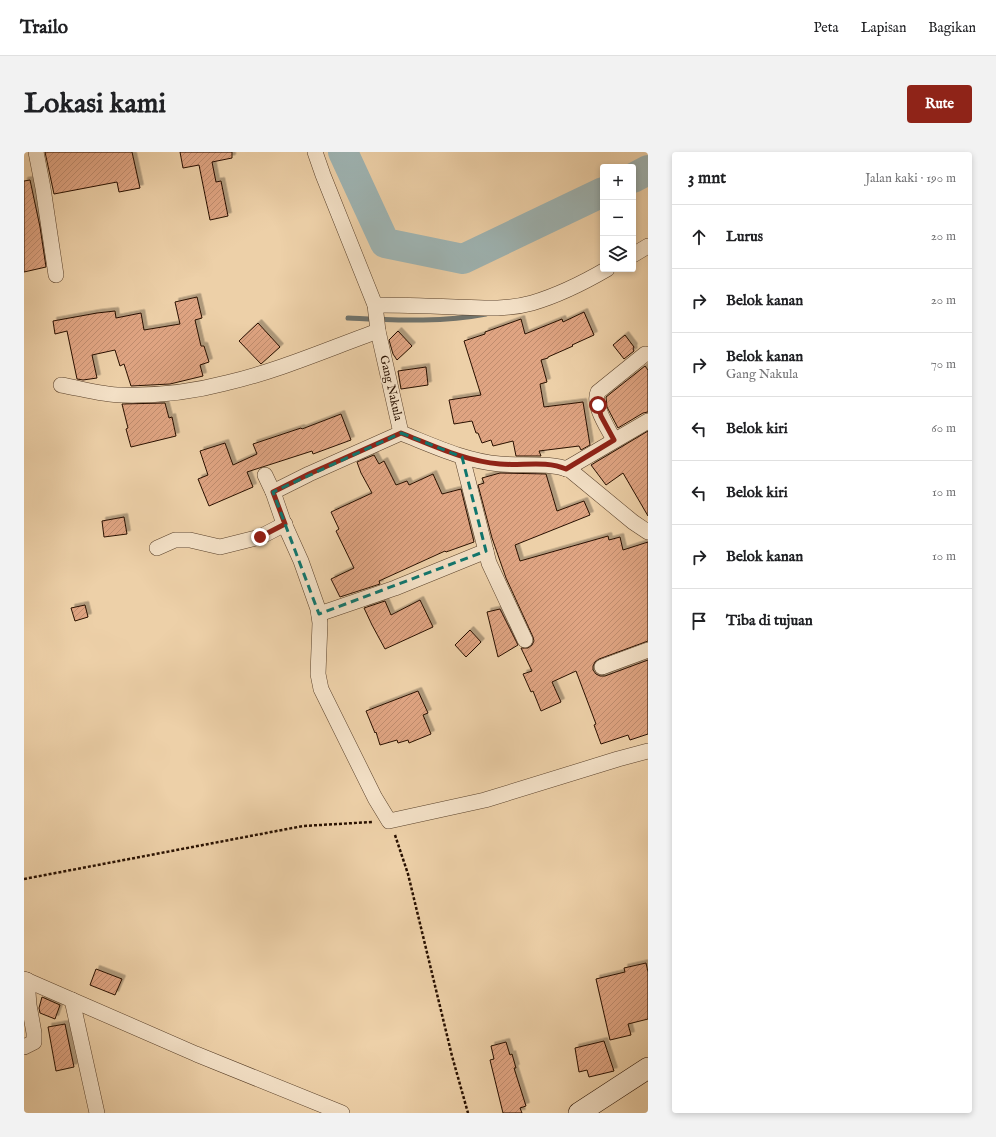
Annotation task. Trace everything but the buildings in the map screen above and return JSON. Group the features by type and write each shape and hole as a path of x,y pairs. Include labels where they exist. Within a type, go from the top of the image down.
{"main road":[{"path":"579,1113 648,1068"}],"street":[{"path":"36,152 56,275"},
{"name":"Gang Nakula","path":"315,152 375,307 378,328 401,433 462,457 500,464 543,464 570,470 633,522 648,532"},
{"path":"636,253 648,246"},
{"path":"375,307 508,307 531,303 558,294 602,272"},
{"path":"61,385 119,395 166,394 196,390 261,374 378,328"},
{"path":"614,440 601,416 596,396 598,392 645,354"},
{"path":"566,469 648,421"},
{"path":"273,492 309,474 401,433"},
{"path":"462,457 489,563 525,640"},
{"path":"265,475 315,597 319,614 318,674 321,688 375,798 389,821 485,800 618,759 648,752"},
{"path":"157,548 175,540 190,540 220,547 260,537 285,524"},
{"path":"319,614 395,588 486,551"},
{"path":"602,667 648,650"},
{"path":"26,980 196,1054 342,1113"},
{"path":"24,1047 34,1042 26,980"},
{"path":"72,1000 96,1113"}],"path":[{"path":"24,879 304,826 389,821 400,848 408,874 452,1056 468,1113"}],"highlighted area":[{"path":"401,433 462,457 486,551 319,614 273,492"}],"waterway":[{"path":"343,152 385,243 463,259 600,193"},
{"path":"636,176 648,170"},
{"path":"348,318 435,320 486,314"}],"route":[{"path":"260,537 285,524 273,492 290,485 309,474 401,433 468,459 500,464 543,464 566,469 614,440 601,416 598,405"}]}
